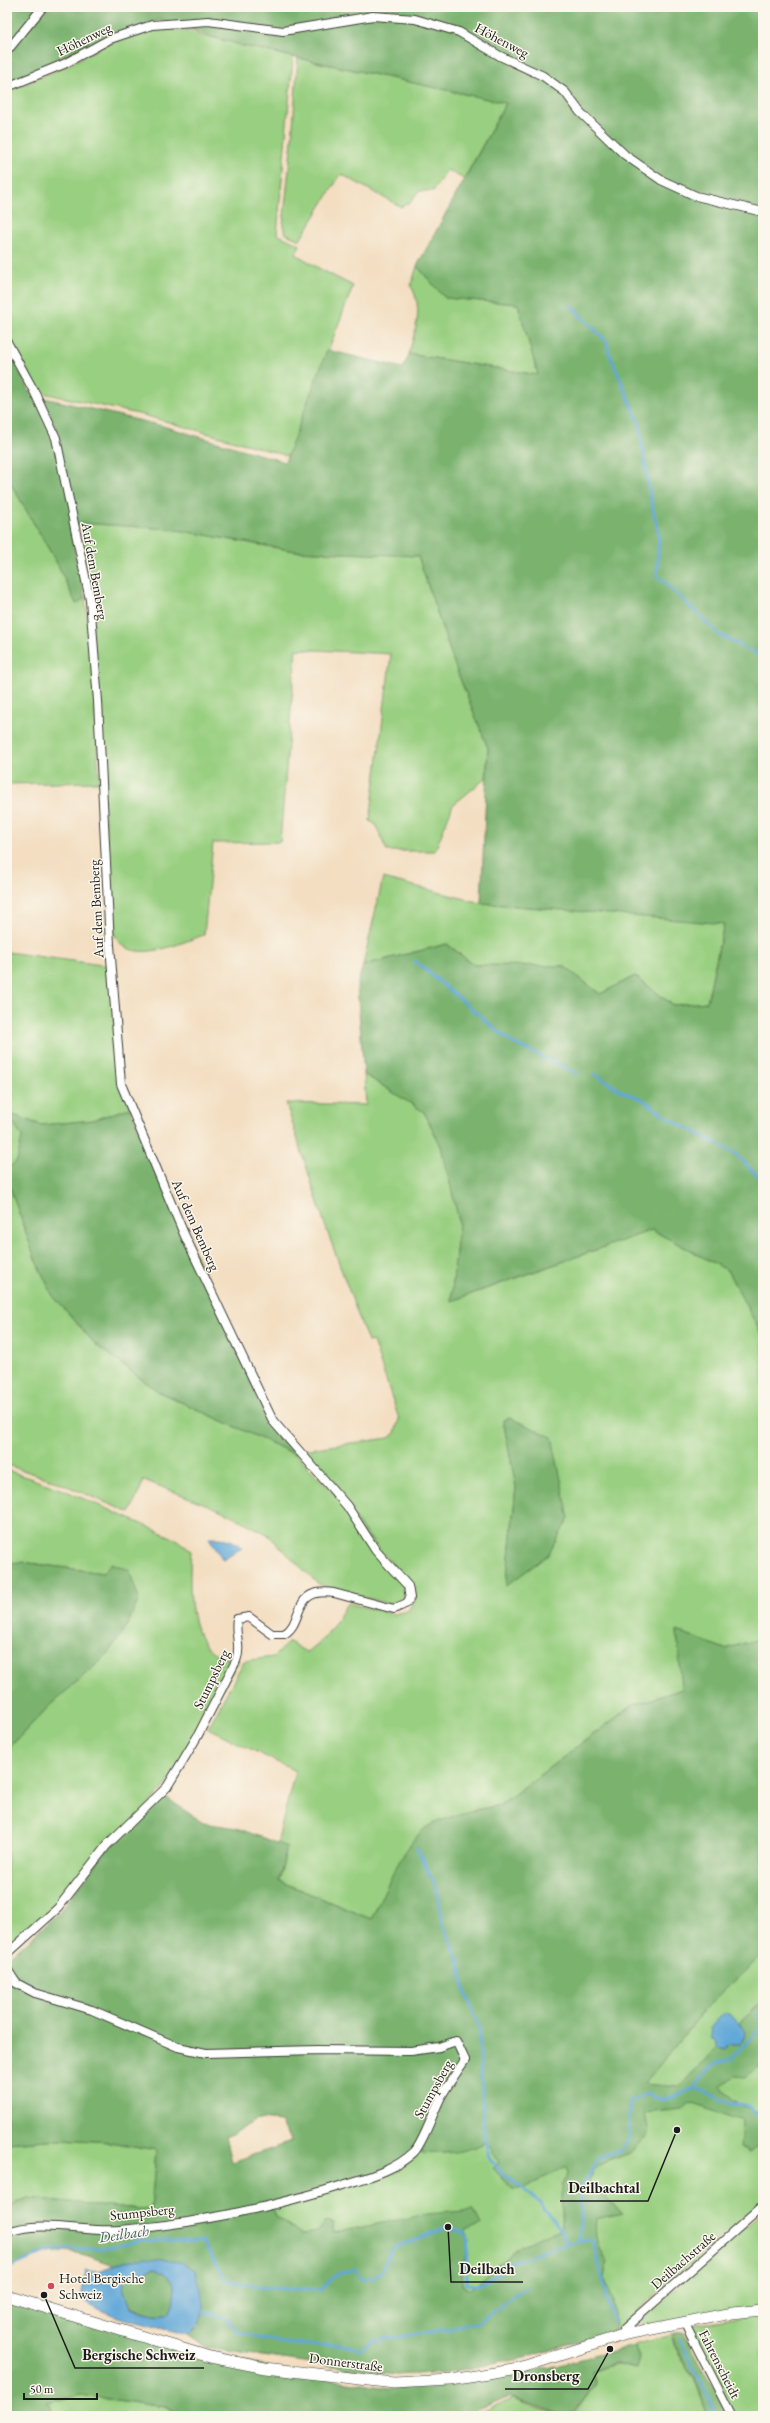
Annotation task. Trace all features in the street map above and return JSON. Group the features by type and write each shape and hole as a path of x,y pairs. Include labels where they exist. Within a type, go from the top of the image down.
{"main road":[{"name":"Donnerstraße","path":"7,2296 210,2357 265,2368 394,2383 451,2380 513,2370 626,2334 685,2324 732,2313 763,2310"}],"street":[{"path":"7,51 43,7"},
{"name":"Höhenweg","path":"7,87 64,64 110,39 152,25 208,21 283,32 374,16 415,19 459,32 543,76 565,92 580,112 625,155 661,180 696,196 763,212"},
{"name":"Auf dem Bemberg","path":"7,342 35,393 56,438 90,600 98,701 110,945 122,1084 184,1234 249,1372 273,1421 296,1448"},
{"name":"Stumpsberg","path":"7,1954 58,1908 107,1845 167,1786 197,1737 236,1661 239,1648 236,1626 237,1619 249,1618 272,1634 284,1634 291,1628 305,1599 320,1593 334,1593 394,1609 407,1603 410,1598 408,1586 376,1551 347,1506 296,1448"},
{"name":"Stumpsberg","path":"7,1968 16,1983 35,1993 92,2010 178,2046 206,2053 318,2050 411,2051 439,2047 456,2041 465,2060 442,2096 415,2151 401,2164 378,2173 304,2197 257,2209 189,2220 120,2230 43,2224 7,2232"},
{"name":"Deilbachstraße","path":"626,2334 624,2329 763,2206"},
{"name":"Fahrenscheidt","path":"685,2324 732,2416"}],"green space":[{"path":"7,7 763,7 763,1337 727,1270 652,1230 451,1301 459,1221 441,1146 424,1112 364,1074 357,986 363,965 447,944 474,965 564,966 600,994 635,976 673,1005 707,1002 724,924 481,903 488,748 455,666 418,556 295,551 171,529 80,523 71,534 85,598 76,604 58,565 7,477 7,348 32,395 163,426 285,462 327,350 403,368 409,354 538,375 518,304 445,298 417,266 506,103 243,46 159,20 7,86"},
{"path":"167,27 293,57 277,234 300,245 296,254 322,270 353,286 288,456 143,415 39,392 7,333 7,92 64,67 110,43"},
{"path":"298,58 506,103 464,179 447,170 433,191 419,191 410,202 401,207 341,174 300,240 286,234 283,226 292,140"},
{"path":"417,266 445,298 518,304 538,375 409,354 416,328 418,311 415,295 411,286"},
{"path":"7,477 58,565 76,604 85,597 93,673 99,782 7,784"},
{"path":"80,523 171,529 295,551 418,556 455,666 488,748 486,778 453,805 435,851 387,851 375,824 370,821 391,654 296,649 280,842 213,843 204,935 180,944 153,951 140,951 128,948 119,941 112,929 89,578"},
{"path":"383,878 481,903 724,923 707,1002 673,1005 635,976 600,994 564,966 474,965 447,944 363,965"},
{"path":"7,952 109,966 117,1048 130,1108 93,1120 41,1125 8,1113 22,1137 17,1161 7,1169"},
{"path":"364,1074 424,1112 441,1146 459,1221 452,1301 652,1230 727,1270 763,1337 763,1638 725,1649 677,1631 682,1689 631,1706 500,1805 475,1810 405,1853 371,1919 279,1881 287,1847 277,1844 295,1771 208,1728 244,1661 273,1657 289,1642 306,1652 325,1637 335,1624 347,1603 394,1614 408,1611 416,1597 410,1584 379,1549 300,1450 389,1438 395,1433 399,1419 373,1341 368,1342 326,1228 286,1103 366,1105","holes":["510,1418 548,1555 506,1585 516,1487 503,1420"]},
{"path":"130,1108 270,1421 297,1455 159,1392 96,1345 53,1296 36,1261 7,1179 7,1169 17,1161 22,1137 7,1113 41,1125 93,1120"},
{"path":"7,1179 36,1261 53,1296 96,1345 159,1392 297,1455 346,1507 403,1584 407,1592 404,1600 396,1606 331,1589 317,1583 267,1534 223,1511 144,1480 130,1513 53,1480 7,1465"},
{"path":"510,1418 552,1437 569,1518 548,1555 506,1586 516,1487 503,1420"},
{"path":"7,1470 66,1491 176,1539 191,1551 191,1602 194,1620 200,1635 208,1648 221,1657 239,1660 166,1786 57,1907 7,1952 7,1750 48,1707 103,1573 22,1562 7,1563"},
{"path":"22,1562 103,1573 111,1563 129,1570 139,1599 126,1628 105,1657 48,1707 7,1750 7,1563"},
{"path":"677,1631 725,1649 763,1638 763,1954 708,2006 644,2084 679,2087 717,2047 726,2050 744,2031 739,2023 763,2001 763,2057 758,2067 745,2077 734,2076 721,2086 733,2100 745,2108 763,2115 763,2142 749,2153 740,2147 742,2121 690,2103 682,2109 645,2113 649,2133 630,2153 594,2167 588,2181 604,2190 606,2200 623,2213 596,2219 595,2225 599,2246 607,2261 604,2279 613,2300 615,2331 525,2358 449,2372 396,2375 206,2348 188,2335 200,2325 195,2270 124,2261 114,2265 79,2253 57,2251 45,2253 32,2258 8,2269 7,2272 7,2236 12,2228 9,2222 8,2212 17,2203 28,2198 151,2210 156,2150 111,2142 61,2139 7,2143 7,1957 27,1942 60,1911 109,1848 164,1796 203,1823 237,1828 287,1847 279,1881 371,1919 400,1860 415,1838 424,1829 438,1821 500,1805 631,1706 682,1689","holes":["257,2120 281,2122 292,2142 232,2162 226,2137","486,2142 500,2162 493,2168 512,2189 520,2189 567,2167 568,2174 562,2186 562,2228 521,2245 469,2290 463,2285 462,2269 470,2240 465,2231 481,2225 474,2210 428,2214 332,2233 334,2224 325,2222 318,2232 301,2234 276,2217 272,2206 380,2175 403,2166 416,2153 461,2151"]},
{"path":"763,1937 763,2200 615,2331 614,2315 469,2290 463,2284 461,2277 465,2261 371,2282 264,2209"},
{"path":"61,2139 111,2142 156,2150 151,2210 28,2198 15,2203 7,2213 7,2143"},
{"path":"763,2212 763,2306 642,2329 639,2322 643,2317"},
{"path":"155,2269 169,2277 175,2287 174,2299 169,2314 150,2314 131,2307 123,2289 127,2276"},
{"path":"7,2299 47,2311 311,2377 391,2388 454,2385 515,2375 634,2346 639,2357 636,2369 614,2363 590,2372 596,2384 574,2412 563,2415 510,2397 459,2416 178,2416 166,2407 80,2395 48,2402 56,2416 7,2416"},
{"path":"763,2315 763,2416 735,2416 693,2337 691,2326 732,2318"},
{"path":"684,2333 728,2416 708,2416 695,2379 676,2349 673,2339 676,2334"},
{"path":"676,2334 672,2339 675,2349 694,2379 708,2416 470,2416 514,2399 551,2412 567,2414 575,2413 596,2383 590,2372 614,2364 636,2369 639,2356 634,2345"},
{"path":"80,2395 165,2407 178,2416 56,2416 48,2402"}],"water":[{"path":"209,1538 231,1540 242,1548 223,1560"},
{"path":"725,2012 733,2017 745,2031 744,2038 740,2045 730,2045 726,2050 717,2047 717,2041 712,2039 710,2028"},
{"path":"146,2258 181,2262 195,2270 202,2297 203,2313 196,2327 188,2335 115,2316 89,2304 81,2298 86,2270 99,2271 124,2261","holes":["154,2269 169,2277 175,2287 174,2299 169,2314 154,2315 131,2308 123,2289 127,2276"]}],"waterway":[{"path":"571,306 607,342 609,353 639,423 650,496 659,535 657,575 720,635 763,657"},
{"path":"415,961 511,1042 576,1073"},
{"path":"595,1074 621,1091 642,1099 672,1120 733,1152 763,1181"},
{"path":"417,1848 431,1877 439,1899 442,1923 458,1958 465,1991 479,2025 484,2137 489,2156 502,2174 531,2194 553,2218 563,2235 565,2244"},
{"name":"Deilbach","path":"7,2269 51,2249 100,2249 140,2240 203,2242 224,2279 235,2283 284,2289 320,2289 338,2274 356,2269 362,2279 374,2277 384,2266 391,2249 448,2227 464,2233 469,2240 465,2268 467,2284 476,2285 495,2277 509,2263 579,2240 582,2186 597,2159 620,2151 628,2139 630,2101 646,2094 664,2100 693,2089 713,2065 732,2059 761,2028 758,2013 763,2011"},
{"path":"693,2089 706,2092 730,2103 747,2105 755,2116 763,2115"},
{"path":"579,2240 592,2240 613,2322"},
{"path":"204,2312 222,2316 238,2330 264,2339 290,2344 348,2346 361,2349 368,2346 373,2341 455,2328 478,2322 526,2288"},
{"path":"680,2340 717,2416"}],"place":[{"name":"Deilbachtal","path":"677,2130"},
{"name":"Deilbach","path":"448,2227"},
{"name":"Hotel Bergische Schweiz","path":"51,2286"},
{"name":"Bergische Schweiz","path":"44,2295"},
{"name":"Dronsberg","path":"610,2349"}]}
